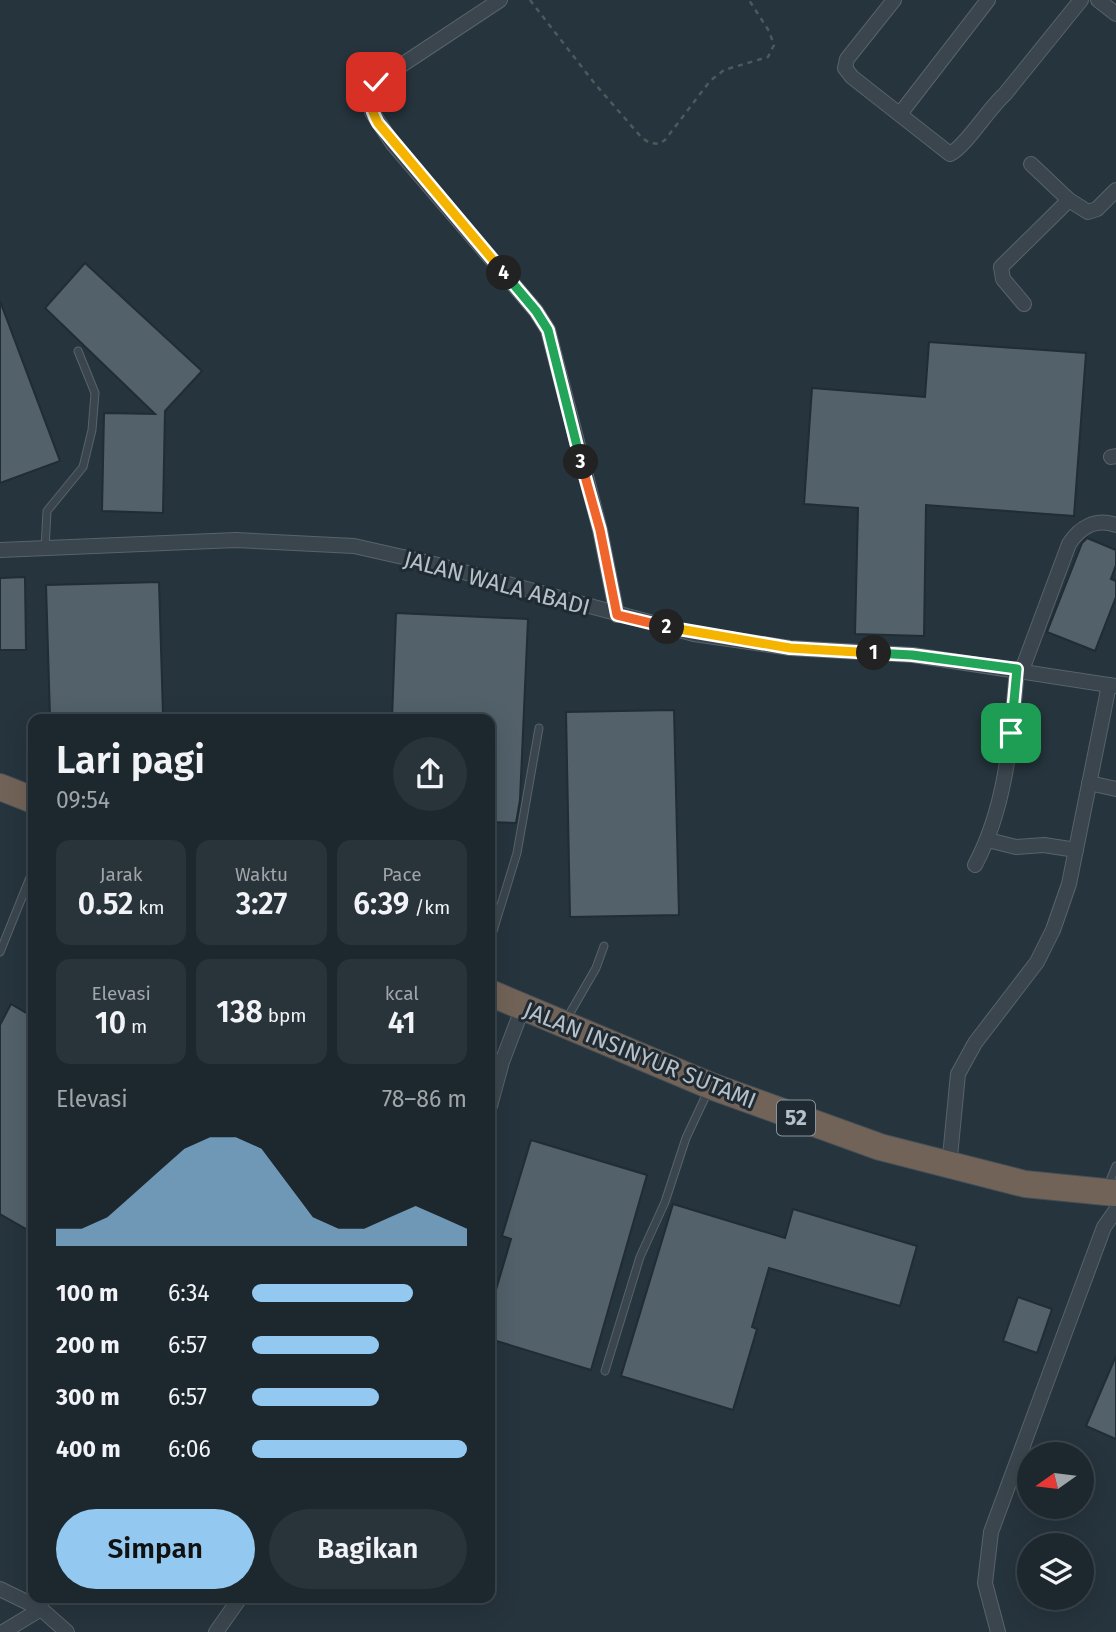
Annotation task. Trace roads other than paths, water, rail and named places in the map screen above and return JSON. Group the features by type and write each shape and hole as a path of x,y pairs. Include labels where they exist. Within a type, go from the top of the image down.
{"highway":[{"path":"0,787 28,798"},
{"name":"JALAN INSINYUR SUTAMI","path":"495,995 711,1086 880,1147 949,1167 1025,1184 1113,1198"}],"street":[{"path":"500,0 384,75 372,89 370,105 378,123 393,144 536,311 548,330 600,530 617,615"},
{"path":"894,0 847,60 845,68 852,77 901,114 936,146 952,154 1005,94 1081,0"},
{"path":"901,114 988,0"},
{"path":"1098,0 1116,15"},
{"path":"1031,164 1069,200 1088,212 1113,199"},
{"path":"1024,304 1003,279 1001,267 1069,200"},
{"path":"975,865 988,840 1000,800 1020,670 1069,544 1076,533 1085,527 1097,523 1116,524"},
{"name":"JALAN WALA ABADI","path":"0,550 236,540 354,546 694,634 790,648 912,655 1113,685"},
{"path":"949,1167 958,1074 975,1044 1037,962 1053,930 1069,884 1089,783 1113,685"},
{"path":"1089,783 1116,789"},
{"path":"988,840 1016,847 1044,845 1076,850"},
{"path":"495,1088 523,1007"},
{"path":"998,1632 985,1583 991,1532 1113,1198"},
{"path":"0,1589 28,1603"},
{"path":"29,1603 41,1609 67,1632"},
{"path":"216,1632 236,1603"},
{"path":"3,1632 41,1609"}],"lane":[{"path":"45,549 47,512 83,467 92,430 95,393 78,351"},
{"path":"495,925 517,853 539,727"},
{"path":"0,952 28,882"},
{"path":"565,1023 596,968 604,947"},
{"path":"605,1371 640,1257 665,1202 686,1139 711,1086"},
{"path":"1113,1198 1116,1166"}]}
